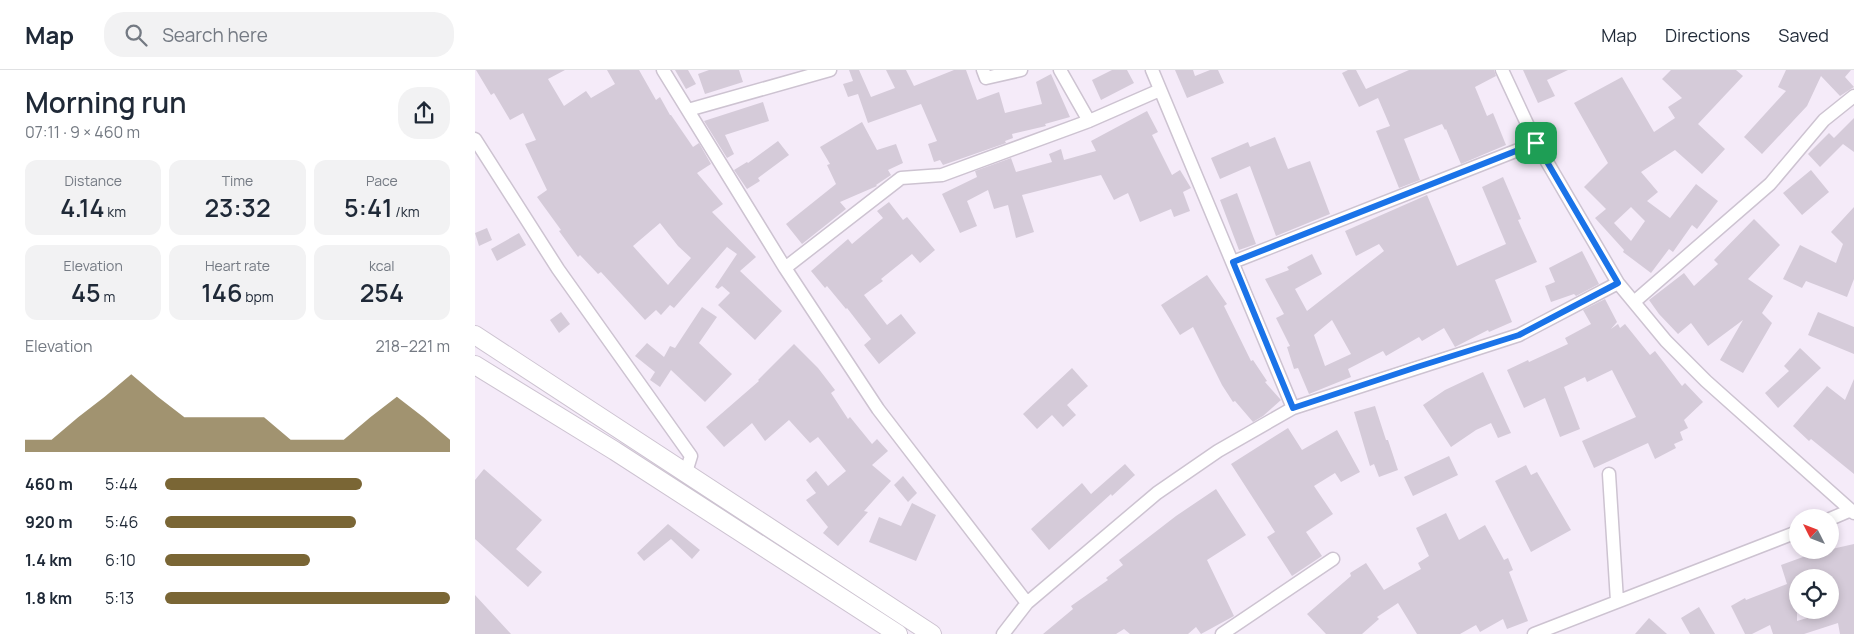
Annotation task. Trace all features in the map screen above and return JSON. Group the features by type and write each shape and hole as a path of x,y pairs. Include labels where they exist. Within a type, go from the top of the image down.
{"main road":[{"path":"476,334 932,634"},
{"path":"475,365 615,451 898,634"}],"street":[{"path":"663,70 785,268 878,409 1027,603"},
{"path":"688,110 830,70"},
{"path":"983,70 986,78 1021,70"},
{"path":"1060,70 1089,121"},
{"path":"1152,70 1293,408"},
{"path":"1502,70 1536,143 1618,283 1666,341 1706,381 1852,512"},
{"path":"785,268 901,178 942,175 1089,121 1160,90"},
{"path":"1634,302 1770,184 1823,120 1854,96"},
{"path":"475,139 558,269 691,456 686,472"},
{"path":"1233,262 1536,143"},
{"path":"1003,634 1027,603 1157,493 1218,451 1293,408 1519,335 1618,283"},
{"path":"1609,474 1617,601"},
{"path":"1839,516 1852,512"},
{"path":"1535,634 1789,535"},
{"path":"1222,634 1333,559"}],"building":[{"path":"476,70 565,70 548,79 564,106 586,91 591,98 615,84 607,70 639,70 656,100 660,97 670,115 693,147 699,143 711,164 697,173 723,204 712,212 756,257 740,271 782,311 755,340 718,305 730,293 722,286 718,289 715,287 737,254 727,247 674,308 670,305 661,315 656,310 645,320 601,272 598,274 580,255 578,257 559,231 561,230 537,197 547,190 525,144 536,140 523,113 510,120 494,93 491,95","holes":["660,223 678,246 691,258 668,285 633,246"]},
{"path":"675,70 688,70 696,84 686,89"},
{"path":"709,70 739,70 743,82 705,94 698,74"},
{"path":"849,70 859,70 871,97 895,88 886,70 906,70 914,86 954,70 966,70 977,100 999,92 1005,113 1042,104 1036,82 1051,74 1070,117 1045,124 1046,126 1012,134 1013,138 1005,141 1006,143 943,165 940,160 934,162 928,144 937,141 921,104 868,123 858,94 848,97 843,84 853,81"},
{"path":"1112,70 1127,70 1134,83 1101,100 1092,80"},
{"path":"1175,70 1193,70 1195,76 1210,70 1218,70 1224,83 1187,98"},
{"path":"1348,70 1356,70 1366,89 1409,70 1494,70 1496,76 1475,87 1487,116 1493,113 1506,145 1461,164 1442,124 1404,139 1420,180 1399,188 1376,131 1390,126 1378,98 1359,107 1342,73"},
{"path":"1523,70 1568,70 1547,80 1555,96 1538,103"},
{"path":"1671,70 1736,70 1743,76 1698,124 1725,149 1702,174 1675,150 1641,172 1658,192 1647,201 1670,218 1696,184 1718,201 1697,229 1692,225 1673,252 1669,249 1651,273 1623,252 1624,250 1595,218 1606,209 1584,187 1608,163 1574,103 1622,77 1654,132 1675,118 1668,107 1682,98 1662,79","holes":["1631,207 1645,221 1631,241 1614,223"]},
{"path":"1786,70 1851,70 1845,77 1854,87 1840,96 1821,76 1807,106 1762,154 1744,137 1786,91 1778,87"},
{"path":"763,102 769,121 725,135 734,154 727,158 704,121"},
{"path":"1147,111 1158,132 1152,135 1172,175 1180,170 1191,188 1183,192 1190,211 1174,217 1171,209 1140,222 1128,193 1114,200 1101,175 1022,195 1034,232 1016,238 1008,205 994,209 988,190 967,201 977,226 960,233 942,194 977,177 975,171 1011,158 1016,172 1052,162 1049,154 1061,149 1064,160 1096,151 1091,141"},
{"path":"1854,118 1854,152 1843,144 1820,167 1808,154 1829,133 1834,138"},
{"path":"862,122 877,150 896,144 903,163 888,170 891,175 877,186 840,202 846,209 802,244 786,224 836,184 827,165 830,164 820,147"},
{"path":"1275,137 1288,169 1310,161 1330,214 1276,236 1250,166 1220,179 1211,158 1248,142 1250,147"},
{"path":"778,141 789,155 758,178 760,181 747,189 734,170 748,163"},
{"path":"1811,170 1829,192 1802,215 1783,193"},
{"path":"1503,177 1521,219 1518,220 1537,262 1495,280 1512,322 1489,332 1488,330 1455,347 1444,328 1422,341 1419,337 1386,356 1383,351 1348,369 1351,377 1309,394 1298,368 1294,369 1287,347 1290,346 1276,318 1284,314 1265,279 1289,270 1287,267 1312,254 1322,274 1295,289 1307,311 1384,251 1379,244 1356,256 1345,231 1427,195 1457,266 1506,244 1482,187","holes":["1332,320 1351,354 1325,366 1314,335"]},
{"path":"1237,193 1256,244 1239,250 1220,200"},
{"path":"889,202 903,220 907,217 935,250 920,263 912,254 881,279 883,281 864,295 887,325 901,314 916,333 879,364 864,345 871,339 847,308 827,286 825,288 811,271 848,239 852,244 883,218 877,211"},
{"path":"1854,207 1854,279 1847,297 1806,281 1802,288 1783,279 1800,245 1836,263 1843,244 1831,232"},
{"path":"1754,219 1780,245 1748,279 1773,296 1762,313 1772,323 1743,373 1720,360 1743,320 1708,346 1691,323 1678,334 1649,300 1684,273 1694,286 1718,264 1714,260"},
{"path":"487,228 492,240 479,246 475,233"},
{"path":"519,233 526,245 497,261 491,249"},
{"path":"1582,251 1599,284 1576,296 1574,294 1551,302 1545,286 1555,282 1549,268"},
{"path":"1207,275 1227,304 1224,306 1251,361 1253,360 1267,381 1265,382 1281,400 1253,422 1235,401 1233,402 1222,385 1193,327 1180,335 1161,305"},
{"path":"1605,299 1617,322 1611,329 1618,324 1620,328 1625,324 1650,355 1655,351 1682,386 1685,383 1703,402 1684,420 1688,428 1680,432 1683,440 1674,444 1676,448 1655,459 1648,443 1594,468 1582,441 1636,417 1612,370 1587,382 1585,377 1564,387 1580,429 1560,437 1545,398 1524,408 1507,370 1568,344 1565,338 1591,324 1583,310"},
{"path":"702,307 717,317 699,343 732,374 705,402 671,370 660,387 650,380 655,372 635,356 647,343 664,357 670,346 675,348"},
{"path":"561,312 570,324 559,333 550,320"},
{"path":"1818,312 1854,327 1854,354 1808,335"},
{"path":"794,344 818,368 835,390 831,393 848,419 850,417 872,444 877,439 888,451 872,465 891,481 864,511 868,512 838,546 823,533 828,527 806,500 816,493 806,480 816,471 828,486 846,471 818,437 810,443 789,420 765,441 752,423 724,447 706,427 759,381"},
{"path":"1800,348 1821,368 1778,408 1765,393 1789,371 1784,366"},
{"path":"1072,368 1088,386 1067,405 1076,415 1063,427 1052,415 1037,429 1023,414"},
{"path":"1483,372 1511,433 1498,438 1491,423 1476,430 1451,447 1423,405 1445,390"},
{"path":"1854,379 1854,474 1811,439 1809,441 1793,426 1827,386 1845,400"},
{"path":"1375,406 1398,470 1379,477 1374,464 1370,466 1354,412"},
{"path":"1288,428 1302,450 1337,430 1360,472 1341,482 1335,473 1314,486 1333,514 1306,532 1322,556 1292,576 1267,537 1275,532 1231,464"},
{"path":"1449,456 1458,475 1413,496 1404,477"},
{"path":"1125,464 1135,475 1049,550 1031,529 1082,483 1091,494"},
{"path":"1526,465 1531,475 1537,472 1571,530 1531,552 1495,481"},
{"path":"484,469 542,520 516,549 542,572 528,587 475,539 475,480"},
{"path":"903,476 917,493 908,502 894,485"},
{"path":"1216,489 1246,535 1207,560 1234,616 1201,634 1196,627 1188,634 1130,634 1124,629 1116,634 1043,634 1073,609 1071,606 1108,580 1106,578 1123,565 1119,560 1176,516"},
{"path":"912,503 936,515 916,561 869,542 879,517 901,526"},
{"path":"1446,513 1459,540 1485,525 1504,560 1508,558 1513,570 1509,572 1528,621 1507,629 1503,619 1480,632 1476,625 1460,634 1417,634 1398,603 1377,617 1379,619 1362,634 1326,634 1307,614 1351,576 1350,573 1366,563 1384,590 1421,569 1418,563 1429,556 1416,528"},
{"path":"668,524 700,550 692,559 671,539 644,561 637,553"},
{"path":"1854,544 1854,634 1840,634 1838,623 1804,634 1773,634 1770,625 1752,634 1745,634 1731,606 1745,598 1746,600 1787,584 1781,565 1798,559 1839,559 1839,547"},
{"path":"475,595 511,634 475,634"},
{"path":"1699,607 1715,634 1690,634 1681,618"},
{"path":"1649,618 1667,634 1635,634"}],"route":[{"path":"1536,143 1618,283 1519,335 1293,408 1233,262 1536,143"}]}
